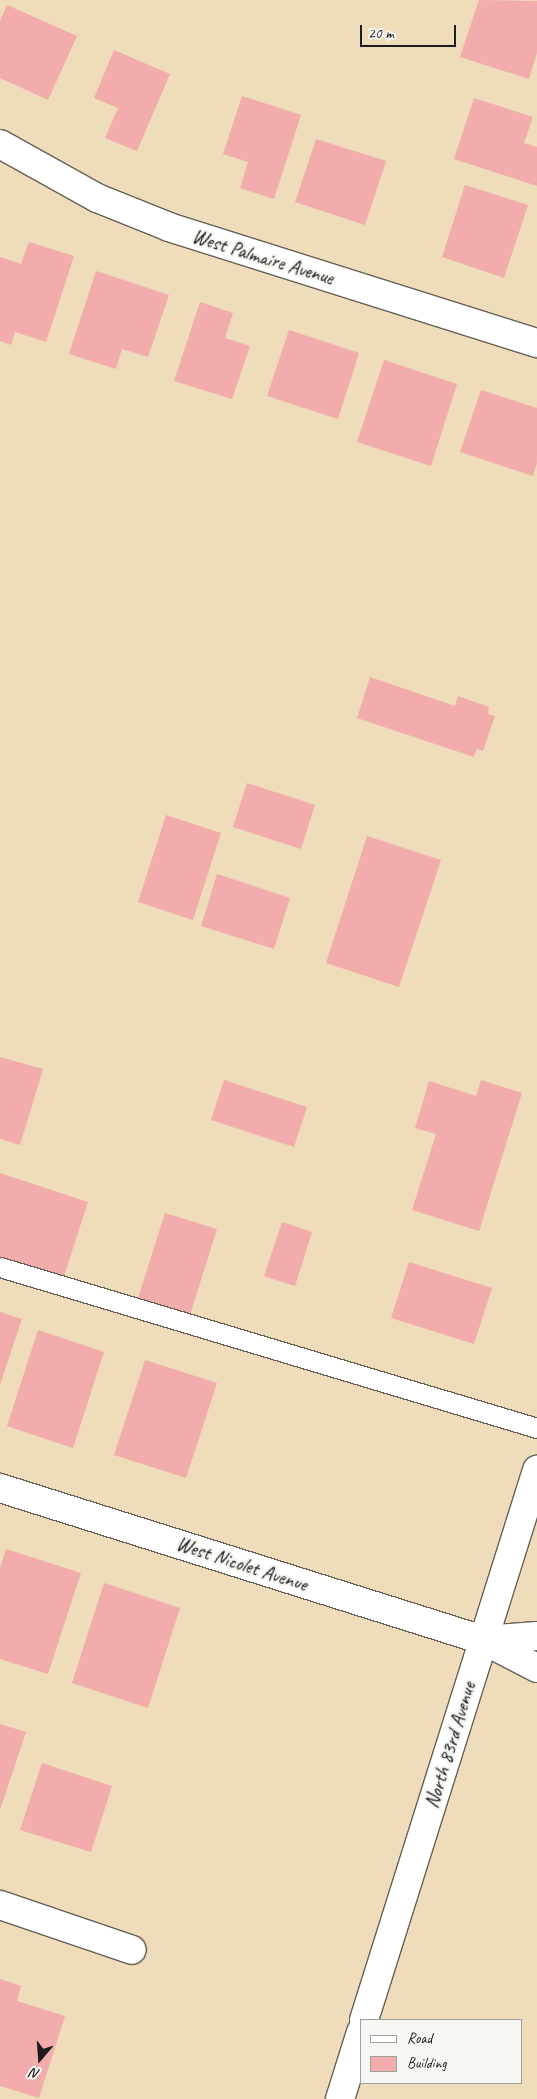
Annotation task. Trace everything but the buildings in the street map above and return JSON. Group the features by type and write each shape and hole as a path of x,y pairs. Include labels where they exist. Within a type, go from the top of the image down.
{"street":[{"name":"West Palmaire Avenue","path":"0,144 97,198 169,227 537,343"},
{"name":"North 83rd Avenue","path":"364,2019 537,1470"},
{"name":"West Nicolet Avenue","path":"0,1488 483,1640"},
{"path":"483,1640 537,1636"},
{"path":"483,1640 537,1668"},
{"path":"0,1904 132,1950"},
{"path":"340,2099 360,2035"}],"lane":[{"path":"0,1266 537,1428"}]}
